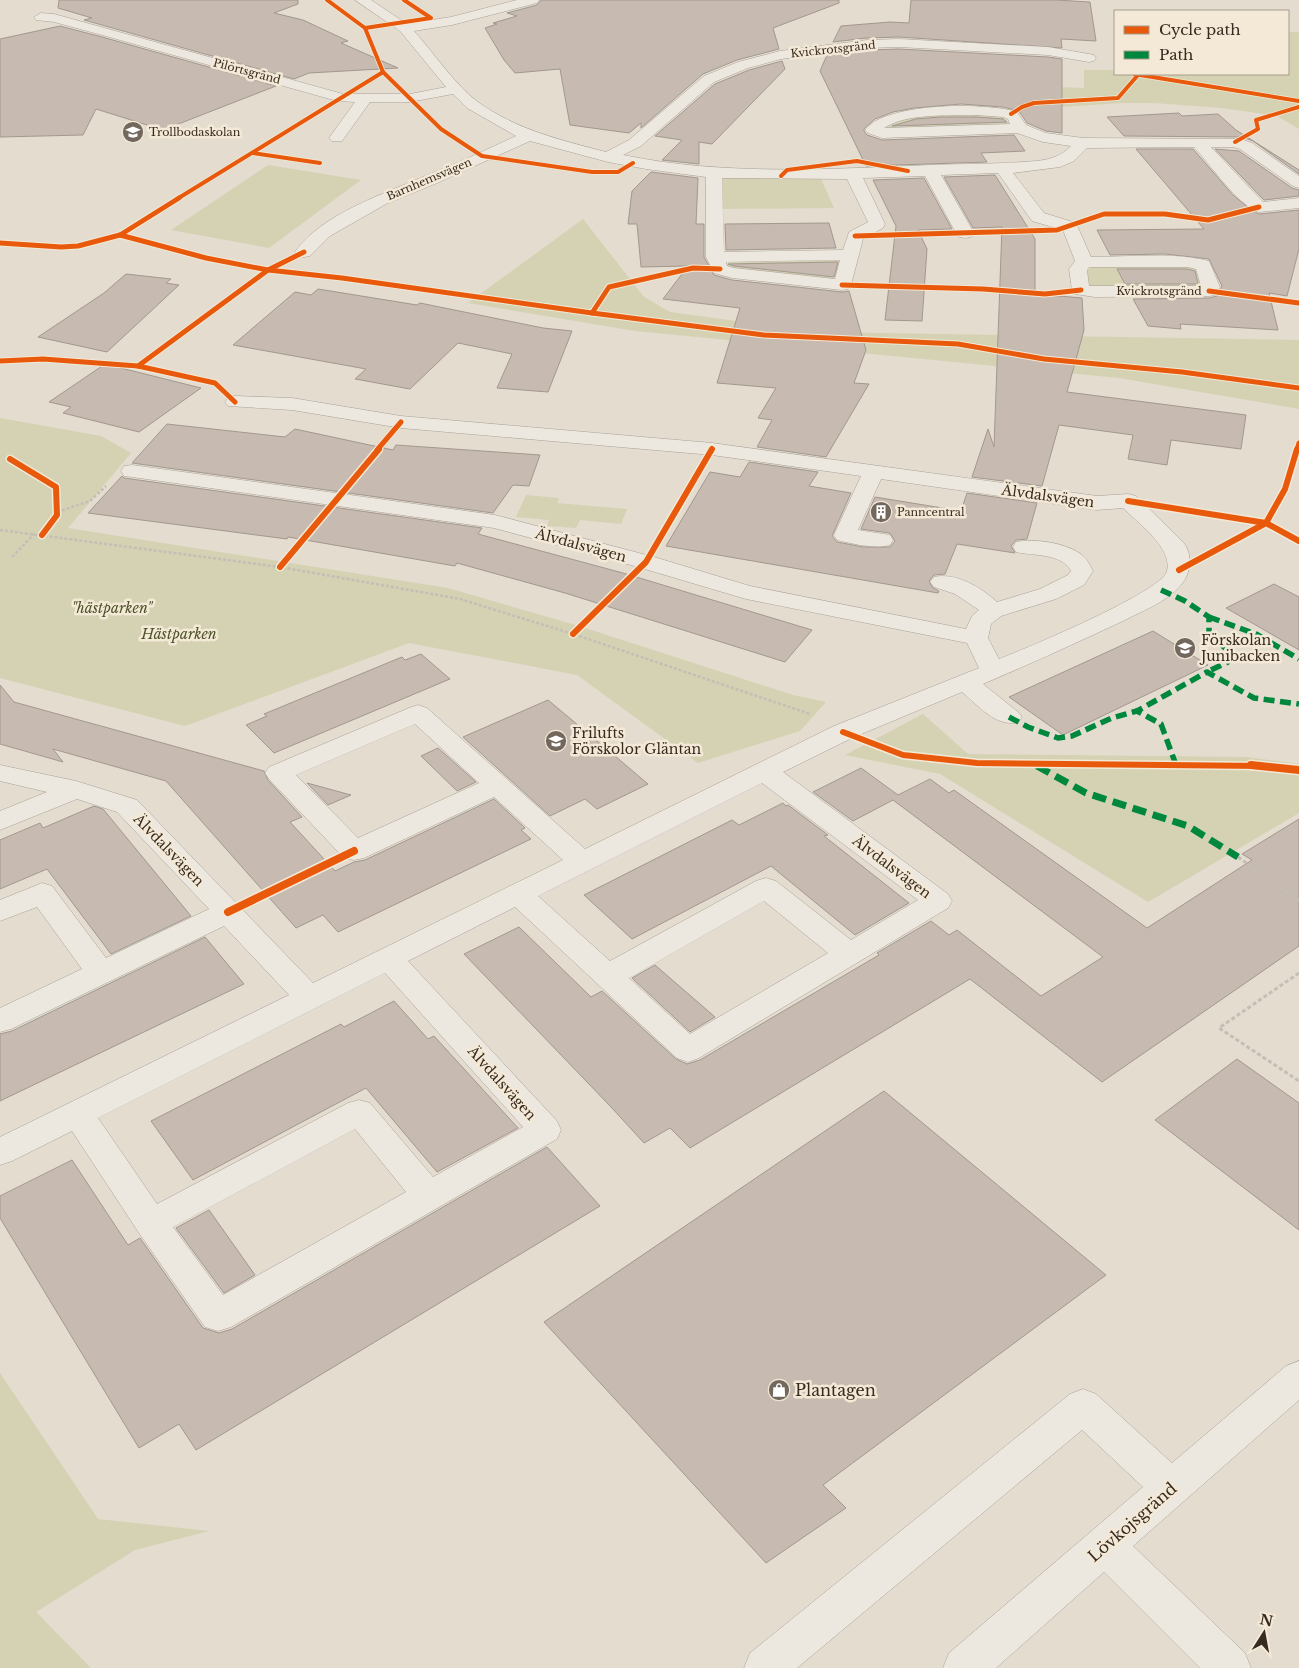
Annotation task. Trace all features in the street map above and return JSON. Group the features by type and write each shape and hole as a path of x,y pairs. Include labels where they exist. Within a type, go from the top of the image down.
{"street":[{"path":"362,0 405,28 456,89 472,105 495,120 529,136 640,164 714,174 781,176 1001,167 1054,164 1068,158 1083,143"},
{"path":"405,28 452,21 532,0"},
{"name":"Pilörtsgränd","path":"41,17 54,18 108,32 342,98 410,98 456,89"},
{"name":"Kvickrotsgränd","path":"608,157 636,143 709,79 743,65 780,55 857,44 899,43 1048,50 1089,58"},
{"path":"337,138 366,98"},
{"path":"1019,128 1017,120 1011,114 958,111 902,115 888,119 877,125 873,130 882,133 1019,128 1042,137 1083,143 1235,142 1246,146 1299,183"},
{"name":"Barnhemsvägen","path":"304,252 324,232 380,200 431,180 529,136"},
{"path":"1198,142 1248,198 1259,207 1299,203"},
{"path":"1001,167 1038,217 1070,227 1084,262"},
{"path":"930,170 965,233"},
{"path":"714,174 716,257 720,269 732,273 842,285 848,256 855,236 877,224 853,174"},
{"path":"716,257 848,256"},
{"name":"Kvickrotsgränd","path":"1084,262 1187,262 1203,265 1211,287 1209,291 1095,292 1081,290 1078,269 1084,262"},
{"name":"Älvdalsvägen","path":"0,1152 844,732 1044,650 1149,599 1172,582 1180,570 1176,548 1128,501 1097,503 712,449 401,422 292,404 235,402"},
{"name":"Älvdalsvägen","path":"133,471 246,477 495,522 646,562 746,592 976,638"},
{"path":"874,472 845,535 882,540"},
{"path":"993,671 976,638 980,621 993,611 1048,594 1076,580 1082,571 1080,565 1066,555 1024,548"},
{"path":"942,582 952,584 981,597 993,611"},
{"path":"965,682 1010,717"},
{"path":"497,786 354,851 278,773 418,713 582,862"},
{"name":"Älvdalsvägen","path":"518,894 688,1050 938,900 764,771"},
{"name":"Älvdalsvägen","path":"0,773 76,790 127,806 310,998"},
{"path":"0,821 76,790"},
{"path":"608,976 766,888 849,954"},
{"path":"0,911 42,893 101,973"},
{"path":"0,1022 228,912"},
{"name":"Älvdalsvägen","path":"78,1113 151,1223 218,1316 545,1130 388,958"},
{"path":"151,1223 359,1112 429,1196"},
{"name":"Lövkojsgränd","path":"964,1668 1299,1377"},
{"path":"765,1668 1083,1406 1171,1488"},
{"path":"1105,1546 1230,1668"}],"path":[{"path":"12,557 44,530 57,508 90,501 122,470 133,471"},
{"path":"0,530 44,530 280,567 460,599 573,634 802,710 844,732"},
{"path":"280,567 286,559"},
{"path":"573,634 580,628"},
{"path":"1238,857 1299,901"},
{"path":"1299,973 1219,1028 1299,1081"}],"green space":[{"path":"1289,32 1299,32 1299,129 1277,116 1222,108 1154,103 1121,103 1034,109 1023,86 1084,88 1084,70 1114,70 1114,75 1289,75"},
{"path":"935,114 1001,116 1011,125 890,129 887,127 900,119"},
{"path":"268,165 361,180 269,248 171,230"},
{"path":"717,178 821,179 834,208 719,209"},
{"path":"583,219 644,297 670,312 817,332 1299,340 1299,409 1119,378 635,331 468,303"},
{"path":"833,259 843,261 839,274 827,280 730,269 726,266 729,262 739,260"},
{"path":"1096,266 1189,266 1199,269 1207,285 1200,289 1093,287 1086,283 1087,269"},
{"name":"Hästparken","path":"0,418 101,436 131,453 68,528 448,588 579,626 793,695 826,702 800,731 698,763 577,675 409,643 185,726 0,678"},
{"path":"526,495 559,498 557,503 627,509 621,524 580,520 576,528 547,526 549,520 516,517"},
{"path":"923,714 968,754 1246,757 1299,764 1299,813 1148,902 940,774 845,755"},
{"path":"0,1373 98,1519 209,1531 135,1550 36,1612 91,1668 0,1668"}],"building":[{"path":"59,0 298,0 298,4 274,13 303,20 348,41 341,43 398,68 309,73 294,79 84,20 92,18 58,8"},
{"path":"541,0 839,0 839,3 773,28 779,49 737,60 703,74 641,128 641,123 629,133 570,125 560,69 515,73 504,60 485,28 497,24 493,23 517,16 507,13 537,5"},
{"path":"911,0 1056,0 1090,2 1096,41 1061,39 1062,48 899,37 833,42 841,26 890,22 909,23"},
{"path":"60,26 276,86 163,130 96,109 83,135 0,137 0,39"},
{"path":"899,49 1062,59 1062,133 1046,131 1027,123 1019,111 1003,107 961,104 914,108 893,112 875,119 864,131 867,135 882,140 1014,135 1025,151 981,153 987,162 866,166 820,71 827,55 867,50"},
{"path":"782,61 785,69 712,144 699,142 699,164 662,160 682,140 655,136 715,84 749,70"},
{"path":"1179,113 1182,116 1218,114 1236,130 1299,170 1299,174 1253,141 1242,137 1124,136 1107,117"},
{"path":"941,117 1003,119 1007,122 892,126 916,119"},
{"path":"1136,149 1193,149 1233,195 1251,210 1259,214 1299,210 1299,249 1287,296 1269,293 1278,330 1180,324 1181,329 1148,326 1133,299 1209,298 1217,296 1222,286 1209,259 1165,254 1110,255 1097,230 1204,229"},
{"path":"1215,149 1239,151 1292,188 1299,190 1299,196 1264,200"},
{"path":"651,172 698,178 696,224 704,224 704,257 714,275 732,280 842,292 849,291 866,350 854,383 869,384 826,457 757,447 772,420 758,418 776,388 717,383 740,308 663,299 688,266 641,267 637,224 628,224 632,191"},
{"path":"995,175 1035,239 1035,294 1082,298 1084,330 1067,392 1246,415 1241,449 1171,440 1167,465 1128,459 1133,435 1059,425 1042,486 972,477 988,429 994,447 1002,227 973,228 944,177"},
{"path":"924,178 952,229 918,230 927,249 922,321 885,320 896,226 873,180"},
{"path":"829,223 836,248 726,250 725,224"},
{"path":"838,262 834,277 728,264"},
{"path":"1117,269 1187,269 1195,271 1198,284 1125,284"},
{"path":"126,274 171,279 166,283 179,285 107,352 38,337 104,293"},
{"path":"318,289 417,305 420,303 543,328 572,331 548,392 497,388 512,354 458,343 410,389 355,379 366,369 233,345 295,292 311,295"},
{"path":"105,364 201,388 139,432 63,413 71,407 49,402"},
{"path":"167,424 285,437 295,429 393,450 396,445 540,455 529,486 513,485 493,513 132,463"},
{"path":"749,462 818,472 809,486 851,493 832,536 837,542 863,547 890,547 895,541 890,533 861,529 875,497 961,511 967,493 1037,503 1027,539 1016,540 1011,546 1015,553 957,544 945,574 934,575 929,581 933,588 939,591 938,593 666,546 710,472 740,477"},
{"path":"122,476 124,478 482,528 478,534 623,573 812,630 785,662 565,593 457,563 455,566 288,537 287,539 88,513"},
{"path":"1274,584 1299,597 1299,650 1226,608"},
{"path":"1153,631 1208,665 1063,735 1009,697"},
{"path":"421,654 450,679 274,753 246,725 267,716 264,714 402,657 405,660"},
{"path":"0,685 14,702 264,771 268,780 302,817 290,822 335,871 354,862 365,860 494,799 525,828 521,830 531,839 338,932 323,915 296,928 166,781 53,749 63,762 0,744"},
{"path":"548,700 648,784 597,809 585,799 550,816 463,737"},
{"path":"438,748 476,782 457,791 421,756"},
{"path":"861,768 898,795 930,779 949,793 954,790 1147,928 1252,860 1242,854 1299,819 1299,946 1102,1082 970,979 690,1148 670,1128 644,1143 464,954 519,927 591,997 602,991 676,1059 687,1064 700,1060 879,955 877,953 931,921 949,935 957,930 1041,996 1103,957 893,800 853,821 813,792"},
{"path":"307,783 351,795 328,805"},
{"path":"783,803 828,835 824,836 909,903 855,935 771,866 632,939 584,895 732,820 739,825"},
{"path":"94,806 103,809 191,916 111,954 47,869 0,889 0,840 40,823 43,828"},
{"path":"205,937 244,984 0,1101 0,1034 12,1031"},
{"path":"655,965 715,1017 690,1032 632,978"},
{"path":"394,1001 428,1039 434,1036 518,1128 437,1172 366,1088 193,1180 151,1121 341,1024 344,1027"},
{"path":"1237,1059 1299,1103 1299,1230 1155,1120"},
{"name":"Plantagen","path":"884,1091 1106,1275 823,1485 846,1508 766,1563 544,1322"},
{"path":"547,1147 600,1206 196,1450 179,1424 139,1448 0,1218 0,1196 72,1160 128,1245 140,1238 203,1328 219,1333 232,1329"},
{"path":"209,1210 255,1275 224,1293 176,1228"}],"marked path":[{"path":"1161,590 1185,601 1209,617 1209,633 1226,649 1228,662 1207,672"},
{"path":"1209,617 1233,624 1256,634 1299,659"},
{"path":"1176,765 1161,724 1137,711 1207,672 1254,698 1299,704"},
{"path":"1009,717 1028,727 1058,738 1072,736 1112,718 1137,711"},
{"path":"1037,766 1086,793 1188,826 1238,857"}],"cycle path":[{"path":"327,0 365,28 383,72 441,129 482,156 592,172 618,172 633,163"},
{"path":"365,28 431,18 404,0"},
{"path":"0,243 61,247 78,246 120,235 383,72"},
{"path":"1011,114 1022,107 1034,103 1118,98 1138,75"},
{"path":"1140,75 1299,101"},
{"path":"1235,142 1258,129 1256,120 1299,107"},
{"path":"253,153 320,163"},
{"path":"781,176 787,170 857,161 908,171"},
{"path":"855,236 1057,230 1104,214 1165,214 1208,220 1259,207"},
{"path":"120,235 206,258 268,270 342,278 592,313 764,335 958,344 1044,359 1182,372 1299,388"},
{"path":"138,366 268,270 304,252"},
{"path":"592,313 609,287 693,268 720,269"},
{"path":"842,285 983,289 1045,294 1081,290"},
{"path":"1209,291 1299,303"},
{"path":"0,361 43,359 138,366 215,383 235,402"},
{"path":"280,567 401,422"},
{"path":"1179,570 1266,523 1285,489 1299,443"},
{"path":"573,634 646,562 712,449"},
{"path":"10,459 56,487 57,515 42,535"},
{"path":"1128,501 1266,523 1299,541"},
{"path":"843,732 903,755 977,763 1249,765 1299,770"},
{"path":"228,912 354,851"}],"place":[{"name":"Trollbodaskolan","path":"133,132"},
{"name":"Panncentral","path":"881,512"},
{"name":"Förskolan Junibacken","path":"1185,648"},
{"name":"Frilufts Förskolor Gläntan","path":"556,741"},
{"name":"Plantagen","path":"779,1390"}],"park label":[{"name":"\"hästparken\"","path":"112,608"}]}
